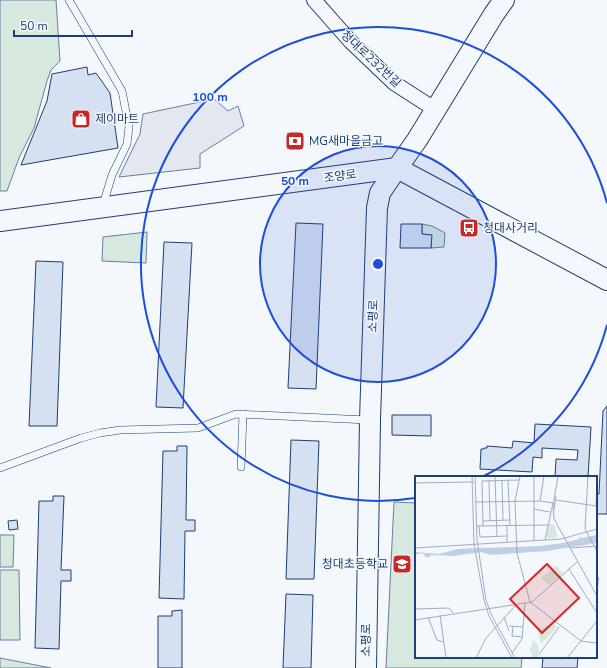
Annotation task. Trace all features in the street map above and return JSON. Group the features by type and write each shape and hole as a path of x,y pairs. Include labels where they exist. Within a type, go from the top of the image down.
{"street":[{"name":"청대로232번길","path":"314,0 351,42 394,83 436,110"},
{"name":"소평로","path":"366,668 370,420 377,208 380,193 396,168 418,140 498,5"},
{"name":"조양로","path":"0,221 396,168"},
{"path":"396,168 607,280"}],"lane":[{"path":"68,0 122,91 129,127 128,144 112,175 102,207"},
{"path":"0,468 81,438 100,433 120,430 198,428 236,414 370,420"},
{"path":"241,467 243,414"}],"shaded area":[{"path":"0,0 56,0 60,61 51,70 34,128 19,158 7,191 0,191"},
{"path":"214,99 228,111 238,106 244,126 200,154 200,168 119,177 140,134 143,114"},
{"path":"422,224 432,226 445,233 444,247 431,248 431,235 422,234"},
{"path":"147,232 146,263 102,261 103,237"},
{"path":"394,502 415,503 415,658 522,658 521,668 386,668"},
{"path":"0,535 14,535 13,567 0,567"},
{"path":"0,570 19,570 20,640 0,640"},
{"path":"0,658 51,668 0,668"}],"building":[{"path":"87,67 88,75 96,73 110,93 118,148 21,165 47,101 52,74"},
{"path":"296,223 323,224 316,389 288,388"},
{"path":"401,224 422,224 422,234 432,235 431,248 400,248"},
{"path":"164,242 192,243 183,408 156,407"},
{"path":"36,261 63,262 57,426 29,426"},
{"path":"607,406 607,514 597,514 597,494 599,494 603,411"},
{"path":"392,415 431,415 431,436 392,435"},
{"path":"535,424 591,427 588,476 555,476 556,459 577,460 578,450 542,448 542,458 533,457 532,472 480,469 481,449 487,448 487,446 512,448 513,441 534,443"},
{"path":"291,440 319,441 314,579 286,579"},
{"path":"177,446 187,446 186,520 195,520 195,531 185,531 184,599 159,598 163,451 177,451"},
{"path":"53,496 64,496 61,570 71,570 71,581 61,581 59,649 35,648 39,501 53,501"},
{"path":"17,520 18,529 9,530 8,521"},
{"path":"597,577 598,577 597,599"},
{"path":"286,594 313,595 311,668 283,668"},
{"path":"182,610 182,668 158,668 158,616 172,616 172,611"},
{"path":"543,658 578,658 577,668 542,668"}],"place":[{"name":"제이마트","path":"81,119"},
{"name":"MG새마을금고","path":"295,141"},
{"name":"청대사거리","path":"469,228"},
{"name":"청대초등학교","path":"402,564"}]}
